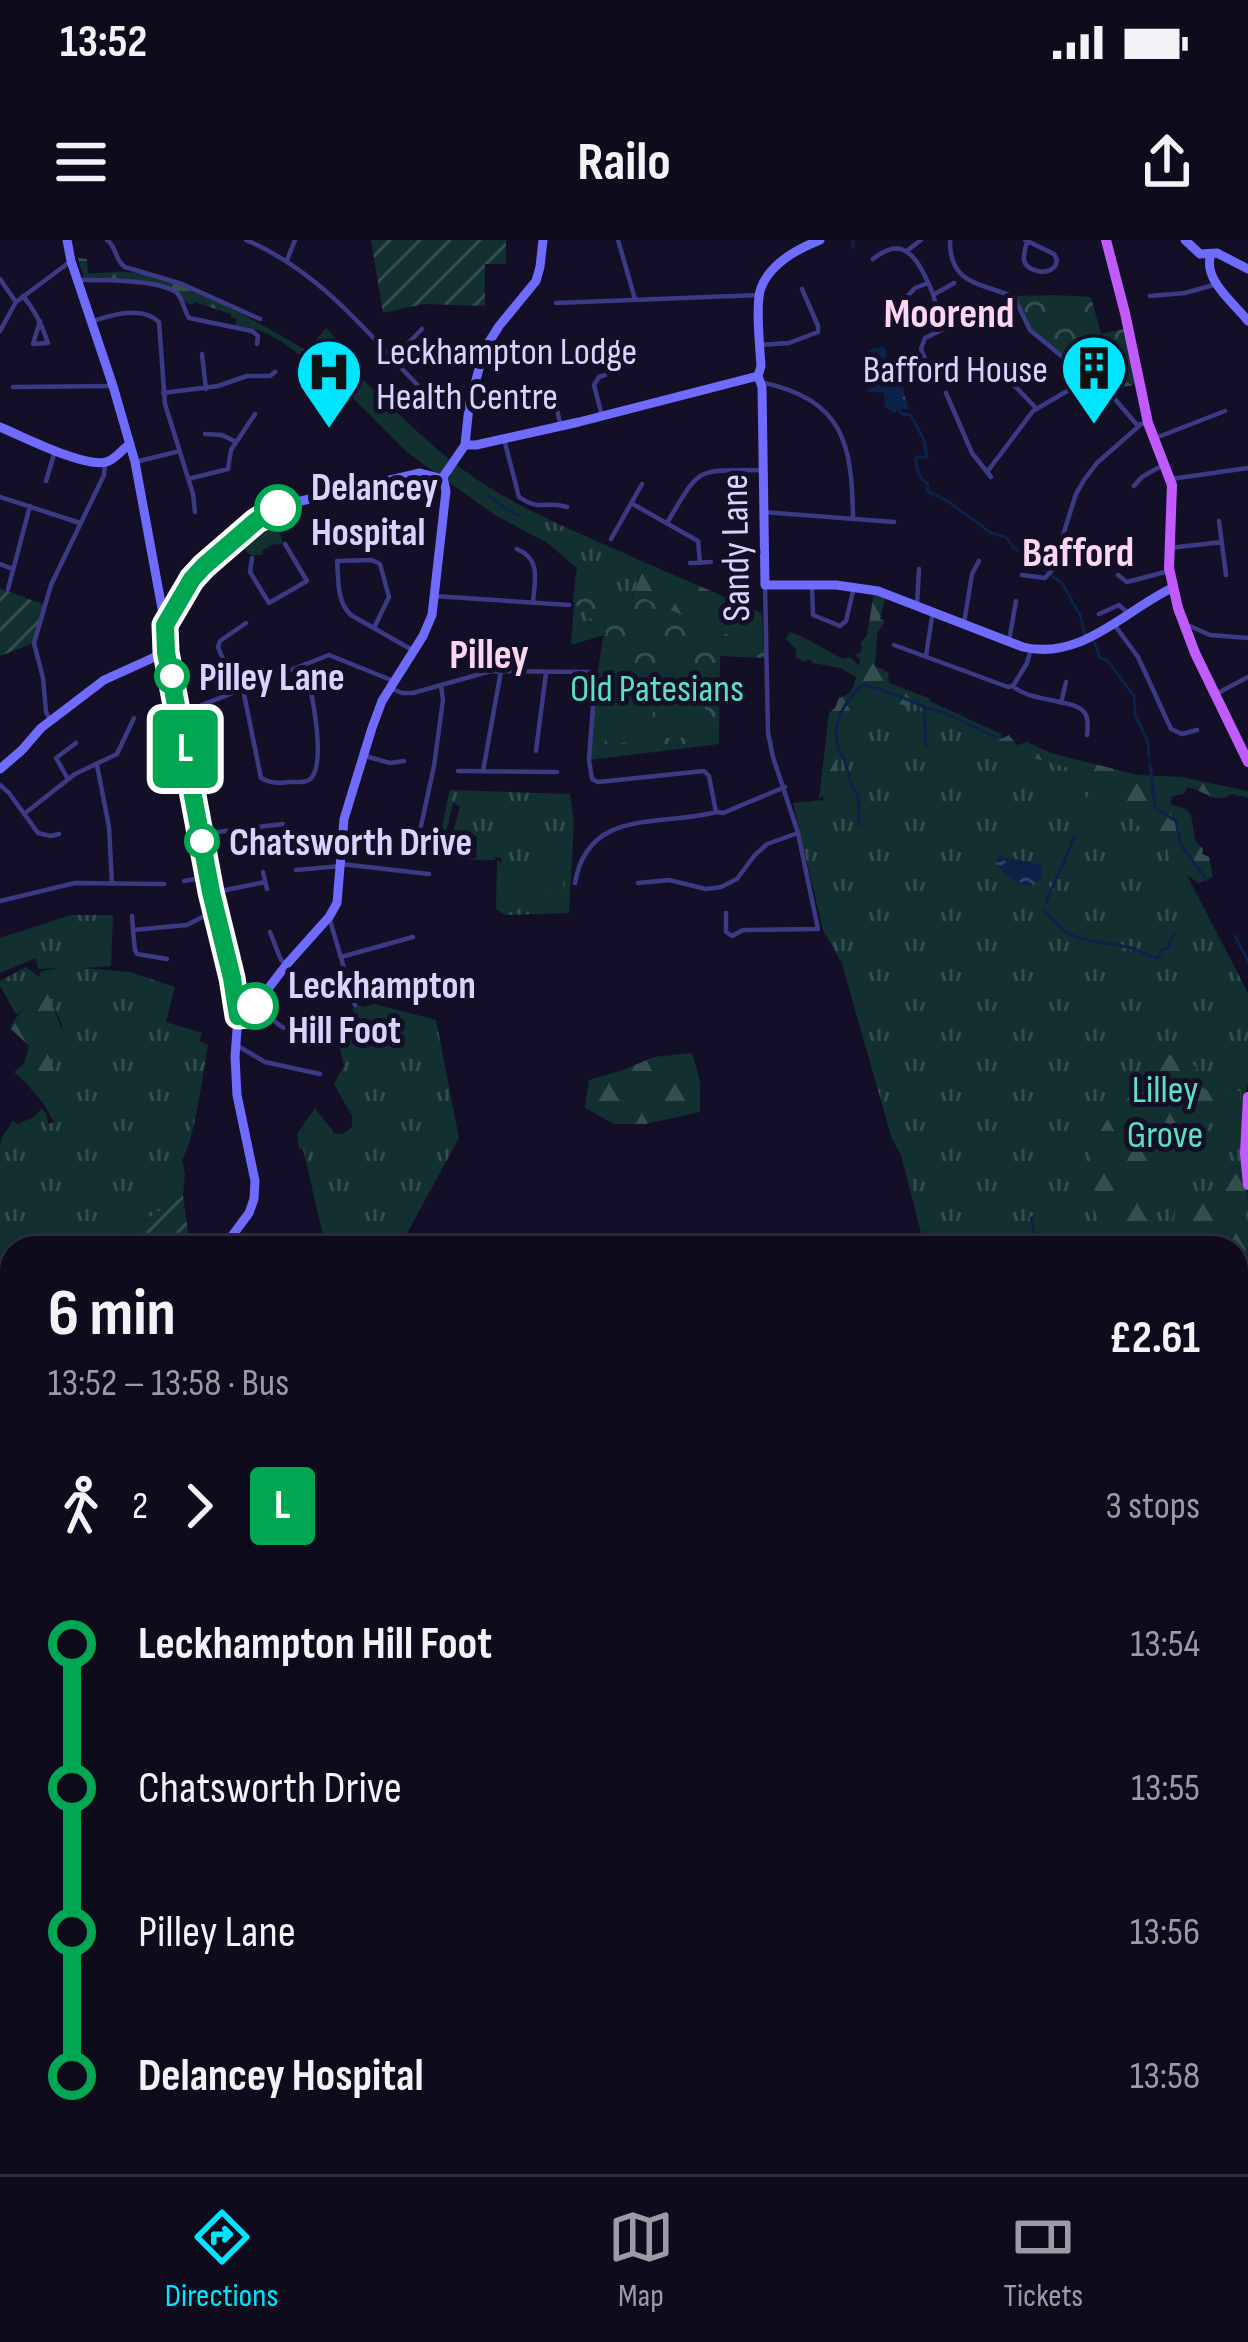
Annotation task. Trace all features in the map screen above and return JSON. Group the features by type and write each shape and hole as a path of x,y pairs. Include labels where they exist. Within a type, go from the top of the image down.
{"main road":[{"path":"1106,240 1125,313 1144,424 1171,479 1172,588 1183,624 1248,762"},
{"path":"1248,1096 1248,1185"}],"street":[{"path":"67,240 135,462 208,877 232,978 247,1012 324,1040"},
{"path":"107,240 125,267 182,284 260,319"},
{"path":"246,240 287,260 332,295 431,399 469,406"},
{"path":"287,260 295,240"},
{"path":"232,1236 249,1213 255,1193 253,1161 237,1095 236,1041 247,1012 329,917 339,898 346,812 377,712 430,623 447,472 465,445 469,406 484,350 536,281 543,240"},
{"path":"618,240 635,299"},
{"path":"556,303 759,295 783,260 820,240"},
{"path":"908,250 921,240"},
{"path":"950,240 951,257 962,276 1014,297 1030,330 1144,424 1084,480 1056,567 1045,578 1022,575"},
{"path":"1185,240 1248,269"},
{"path":"1219,240 1209,253 1208,268 1248,321"},
{"path":"1026,241 1054,254 1055,267 1028,267 1026,241"},
{"path":"872,259 887,244 908,250 928,283 941,329"},
{"path":"0,331 16,302 71,261"},
{"path":"0,279 16,302"},
{"path":"77,280 138,282 174,291 188,317 252,331 258,336 257,344"},
{"path":"904,300 928,283"},
{"path":"933,295 954,283"},
{"path":"1150,296 1217,284"},
{"path":"760,344 783,345 818,332 802,289"},
{"name":"Sandy Lane","path":"726,913 730,935 743,930 818,929 798,833 768,733 759,295"},
{"path":"23,296 40,321"},
{"path":"90,322 143,313 155,317 161,328 167,413 195,512"},
{"path":"928,366 922,343 954,324 976,324"},
{"path":"393,359 422,329"},
{"path":"204,359 206,388"},
{"path":"602,416 594,385 605,375"},
{"path":"164,394 247,376 272,376"},
{"path":"1006,378 1036,408"},
{"path":"946,393 972,453 989,474 1036,408 1088,378"},
{"path":"465,445 759,379 806,397 837,428 851,463 853,519"},
{"path":"13,387 113,386"},
{"path":"551,387 561,426"},
{"path":"1155,439 1225,411"},
{"path":"188,478 230,470 229,453 255,414"},
{"path":"0,427 81,460 105,463 130,444"},
{"path":"205,434 236,442"},
{"path":"505,439 519,497 536,506 556,503 567,507"},
{"path":"46,481 55,451"},
{"path":"135,462 178,452"},
{"path":"50,720 34,644 51,585 104,475 105,463"},
{"path":"1134,486 1165,464"},
{"path":"1171,479 1248,468"},
{"path":"667,523 700,473 762,470"},
{"path":"166,620 204,566 273,510 420,473 447,472"},
{"path":"611,539 642,484"},
{"path":"0,497 81,524"},
{"path":"632,502 698,541 700,562"},
{"path":"8,589 30,506"},
{"path":"763,512 895,522"},
{"path":"1220,521 1226,575"},
{"path":"1169,548 1222,542"},
{"path":"251,558 249,570 269,603 307,581 285,544"},
{"path":"517,549 535,564 533,602"},
{"path":"374,628 389,598 380,564 338,561 341,603 351,614 374,628 414,651"},
{"path":"964,623 972,574 980,561"},
{"path":"690,562 711,562"},
{"path":"0,564 13,568"},
{"path":"917,605 919,569"},
{"path":"1118,575 1127,582 1169,571"},
{"path":"812,584 812,614 838,626 845,621 854,587"},
{"path":"765,585 812,584 881,592 1031,649 1058,650 1084,641 1172,588"},
{"path":"434,596 569,604"},
{"path":"1009,641 1016,601"},
{"path":"1099,614 1119,605 1127,612"},
{"path":"926,656 933,611"},
{"path":"246,623 218,644 239,691 261,778 270,783 308,781 314,775 313,691 304,664"},
{"path":"1112,623 1138,657 1171,728 1182,734 1197,730"},
{"path":"1183,624 1210,635 1248,638"},
{"path":"895,645 1002,686 1013,686 1026,695 1079,707 1085,713 1088,735"},
{"path":"1013,686 1031,649"},
{"path":"0,769 50,720 112,674 166,652"},
{"path":"179,714 334,655 406,693 501,671 589,672 595,678 592,779 704,771 716,812"},
{"path":"483,771 501,671"},
{"path":"536,751 547,671"},
{"path":"1216,694 1248,677"},
{"path":"1061,703 1066,682"},
{"path":"421,826 434,766 441,685"},
{"path":"24,814 68,779 117,754 134,718"},
{"path":"68,779 56,758 76,743"},
{"path":"365,756 390,763 404,761"},
{"path":"97,764 109,827 112,884"},
{"path":"458,771 557,772"},
{"path":"0,785 38,833 58,833"},
{"path":"575,883 580,859 610,830 722,813 785,788"},
{"path":"201,834 284,824"},
{"path":"638,883 669,880 706,889 722,887 737,879 764,847 798,833"},
{"path":"296,870 340,865 429,874"},
{"path":"211,892 266,885 263,872"},
{"path":"184,881 208,877"},
{"path":"0,901 75,883 164,884"},
{"path":"133,930 187,926 215,910"},
{"path":"132,916 135,950 167,959"},
{"path":"329,917 355,1005"},
{"path":"270,932 287,964"},
{"path":"341,957 413,938"},
{"path":"236,1041 265,1062 320,1074"}],"green space":[{"path":"371,240 506,240 506,264 485,264 485,306 423,304 383,313"},
{"path":"78,258 87,259 88,273 147,275 194,291 307,351 309,360 265,333 235,326 237,319 231,314 192,305 177,292 131,279 84,278"},
{"path":"1013,296 1091,297 1101,334 1129,328 1140,383 1109,392 1030,330"},
{"path":"326,328 352,369 461,468 537,514 646,563 633,600 607,634 571,645 577,568 546,542 495,515 408,453 309,360 307,351"},
{"path":"274,513 283,543 275,543 263,554 247,552 240,537"},
{"path":"646,563 762,613 764,650 637,596 633,600"},
{"name":"Old Patesians","path":"576,574 766,651 766,658 720,656 719,744 589,760 594,676 607,634 573,602"},
{"path":"0,588 45,605 34,643 0,656"},
{"path":"874,592 886,595 875,666 888,672 889,683 931,699 926,707 911,701 910,707 879,695 856,707 852,720 843,722 838,733 834,788 819,799 829,713 851,690 856,677 841,668 796,658 796,649 786,639 790,632 843,659 850,657 859,666 855,655 862,651 867,635"},
{"path":"862,670 1001,734 1002,741 1132,781 1248,993 1248,1083 1242,1107 1248,1236 922,1236 842,964 823,930 793,803 823,800 832,736"},
{"path":"705,671 705,737 659,738 658,672"},
{"path":"606,674 653,674 653,743 606,743"},
{"path":"1009,735 1017,745 1027,742 1051,753 1138,775 1182,777 1248,791 1248,798 1232,794 1215,798 1187,787 1184,794 1172,796 1170,804 1191,815 1195,840 1209,857 1213,877 1199,883 1178,870 1166,845 1137,825 1129,810 1118,807 1096,814 1087,805 1092,789 1086,773 1009,751 997,741"},
{"path":"450,790 570,794 574,822 569,913 505,915 496,909 497,859 501,863 502,858 452,859 476,858 477,836 452,836 460,806 453,803 440,859 435,858"},
{"path":"500,864 563,864 563,891 500,891"},
{"path":"71,915 113,915 111,966 84,968 130,972 175,987 166,1022 202,1033 199,1041 208,1045 195,1122 182,1160 183,1195 123,1236 0,1236 2,1137 13,1121 18,1124 34,1117 42,1108 48,1124 54,1122 26,1083 34,1075 49,1078 47,1051 63,1032 44,990 16,1014 0,986 0,981 26,967 39,977 41,971 59,968 38,969 36,958 0,973 0,938"},
{"path":"40,989 47,992 63,1032 47,1051 55,1074 49,1078 34,1075 26,1083 14,1072 24,1064 29,1046 10,1028"},
{"path":"375,1004 436,1020 459,1138 406,1236 323,1236 303,1149 299,1149 297,1134 315,1108 334,1133 343,1134 352,1127 352,1116 334,1084 344,1066 334,1023 353,1017 357,1005"},
{"name":"Lilley Grove","path":"1157,1051 1189,1061 1197,1068 1196,1084 1215,1094 1240,1091 1240,1103 1214,1124 1208,1122 1201,1135 1155,1180 1152,1215 1157,1236 1103,1236 1089,1195 1089,1171 1098,1137"},
{"path":"692,1053 700,1081 700,1112 646,1124 614,1124 585,1108 589,1080 654,1057"},
{"name":"Lilley Grove","path":"1246,1168 1247,1236 1170,1236 1175,1212"},
{"path":"183,1195 188,1236 123,1236"}],"water":[{"path":"882,347 886,362 900,376 909,409 895,413 885,407 884,393 865,391 874,381 867,353"},
{"path":"1000,856 1039,864 1041,877 1034,885 1020,885 996,866"}],"waterway":[{"path":"853,240 853,248"},
{"path":"896,405 902,414 911,415 924,440 927,457 916,457 916,461 927,491 991,533 1006,537 1062,583 1081,617 1084,633 1134,696 1149,756"},
{"path":"488,495 520,516"},
{"path":"839,750 840,714 863,685 924,707 926,746"},
{"path":"926,708 995,737"},
{"path":"841,753 858,795 859,825"},
{"path":"1150,763 1155,808 1176,821 1181,845 1207,880"},
{"path":"1046,902 1075,836"},
{"path":"1044,910 1065,931 1083,940 1158,958 1174,933"},
{"path":"1235,936 1248,961"},
{"path":"1031,1218 1037,1236"}],"bus line":[{"name":"L","path":"255,1006 248,1015 238,1016 166,652 165,625 204,566 278,508"}],"place":[{"name":"Bafford House","path":"1094,427"},
{"name":"Leckhampton Lodge Health Centre","path":"329,431"},
{"name":"Delancey Hospital","path":"278,508"},
{"name":"Pilley Lane","path":"172,676"},
{"name":"Chatsworth Drive","path":"202,841"},
{"name":"Leckhampton Hill Foot","path":"255,1006"}],"district":[{"name":"Moorend","path":"949,312"},
{"name":"Bafford","path":"1078,551"},
{"name":"Pilley","path":"489,653"}]}
